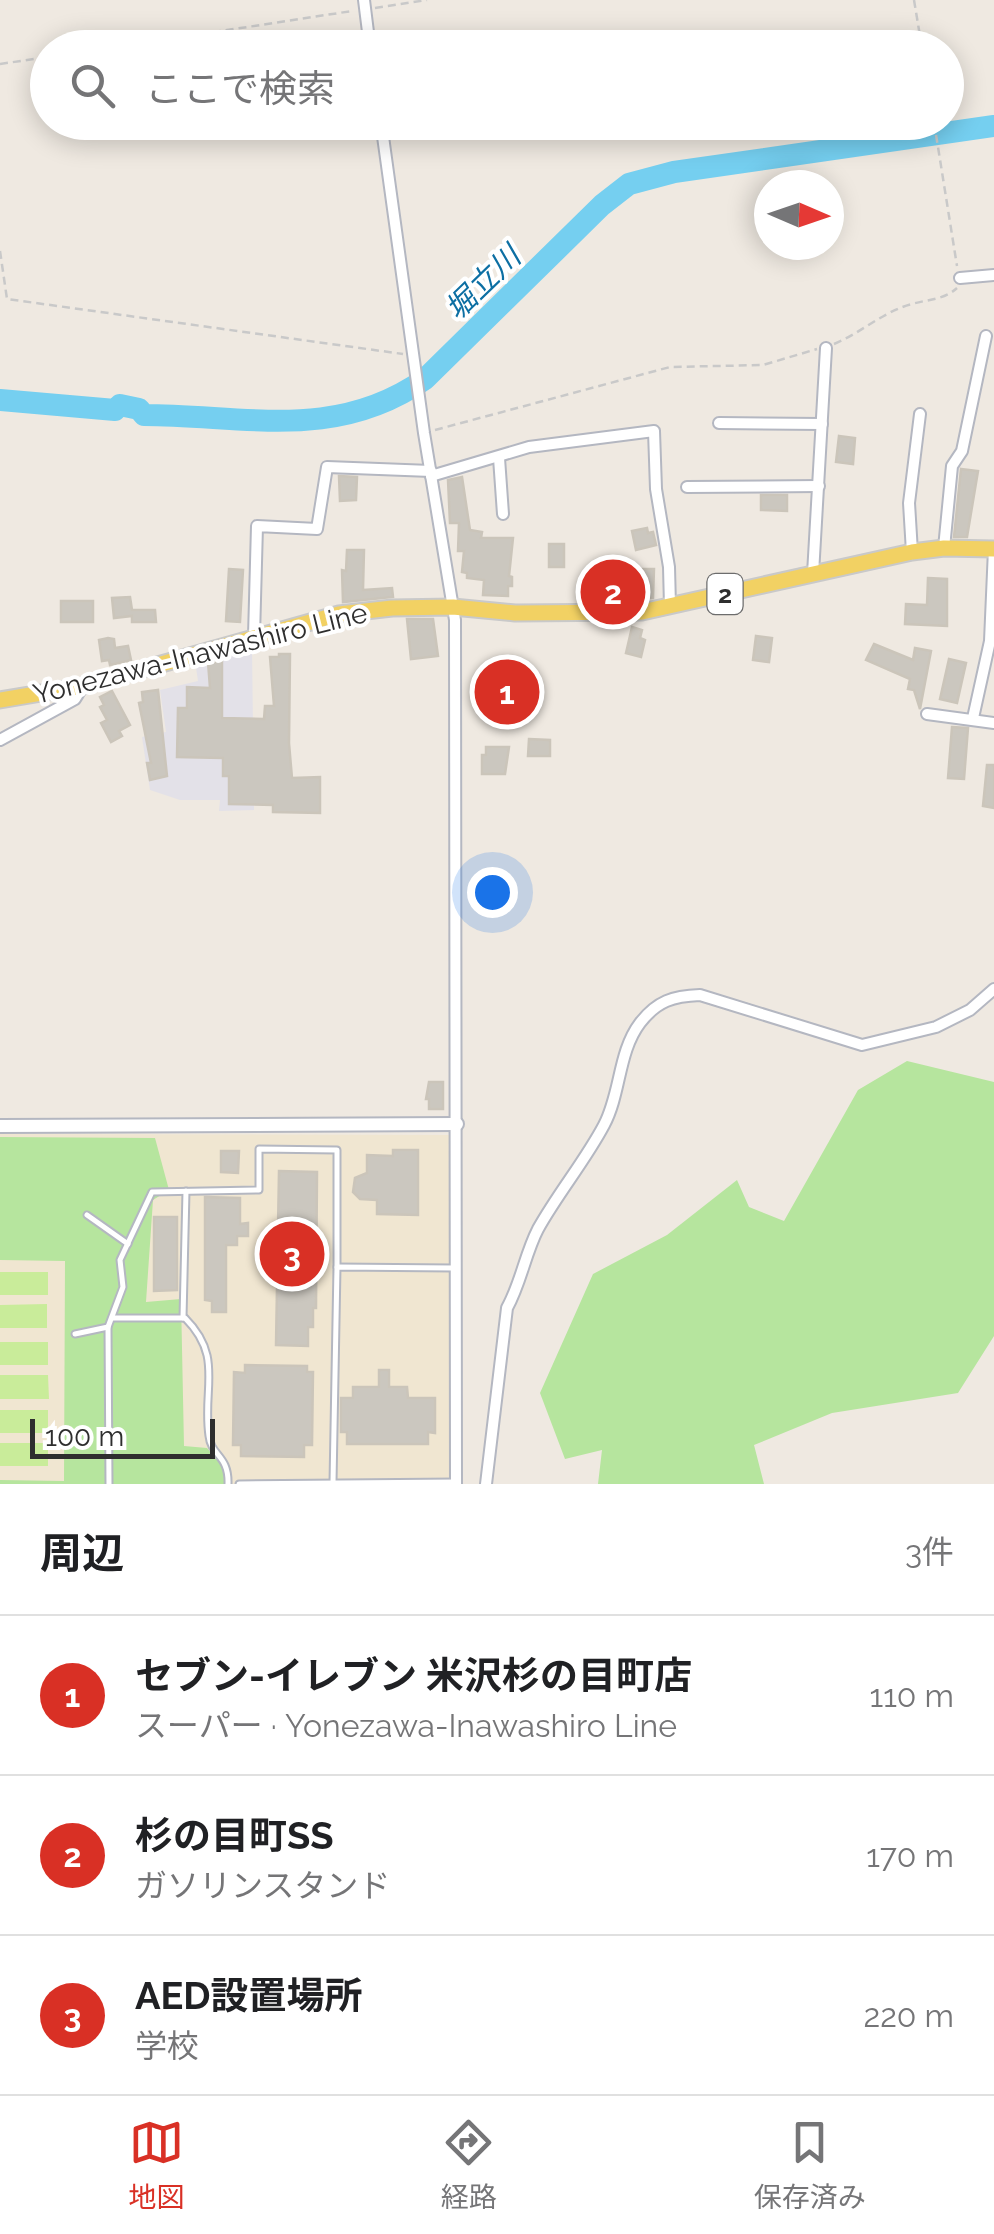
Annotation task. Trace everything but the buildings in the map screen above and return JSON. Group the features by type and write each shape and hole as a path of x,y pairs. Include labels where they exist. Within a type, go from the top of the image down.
{"main road":[{"name":"Yonezawa-Inawashiro Line","path":"0,700 83,686 339,614 453,607 515,613 609,614 670,606 912,552 944,548 994,550"}],"street":[{"path":"364,4 368,30"},
{"path":"383,140 453,607 458,836 456,1483"},
{"path":"960,278 994,275"},
{"path":"944,548 952,466 962,451 986,336"},
{"path":"813,574 826,348"},
{"path":"912,552 909,504 920,414"},
{"path":"719,423 822,424"},
{"path":"254,636 257,526 316,530 327,467 431,474 529,447 654,431 656,489 669,567 670,606"},
{"path":"499,458 503,514"},
{"path":"687,487 819,486"},
{"path":"972,718 990,641 994,550"},
{"path":"0,740 75,699 83,686"},
{"path":"927,714 994,722"},
{"path":"486,1484 507,1308 536,1234 606,1122 624,1056 638,1026 655,1006 674,996 700,995 862,1045 936,1027 970,1010 994,989"},
{"path":"0,1126 457,1124"}],"lane":[{"path":"108,1484 108,1327 123,1286 120,1260 152,1192 259,1190 259,1149 337,1150 334,1483"},
{"path":"183,1318 186,1191"},
{"path":"87,1215 128,1244"},
{"path":"337,1267 456,1268"},
{"path":"112,1318 183,1318 200,1332 209,1352 208,1440 228,1466 228,1484"},
{"path":"75,1334 108,1327"},
{"path":"239,1484 456,1483"}],"path":[{"path":"214,30 364,4 428,0"},
{"path":"914,0 919,30"},
{"path":"0,64 30,60"},
{"path":"424,432 670,367 763,365 826,348 911,304 950,295 960,278 937,140"},
{"path":"0,252 7,299 413,356"}],"shaded area":[{"path":"252,648 254,810 219,811 220,800 180,800 150,790 142,737 166,732 160,690 198,681 195,661"},
{"path":"0,1134 450,1135 451,1484 0,1484"}],"green space":[{"path":"907,1061 994,1082 994,1336 958,1393 832,1413 754,1445 764,1484 598,1484 602,1450 565,1459 540,1393 593,1274 667,1235 737,1180 749,1207 784,1221 858,1090"},
{"path":"0,1137 155,1138 169,1190 153,1200 146,1302 181,1299 184,1446 207,1448 224,1467 224,1484 0,1484 0,1480 64,1481 65,1261 0,1260"},
{"path":"0,1272 48,1272 48,1295 0,1295"},
{"path":"47,1304 47,1328 0,1328 0,1305"},
{"path":"0,1342 48,1342 48,1365 0,1365"},
{"path":"0,1375 48,1375 49,1399 0,1399"},
{"path":"0,1410 48,1410 48,1433 0,1433"},
{"path":"0,1443 48,1443 48,1466 0,1466"}],"waterway":[{"name":"堀立川","path":"964,130 994,126"},
{"name":"堀立川","path":"0,400 115,410 120,405 139,409 144,415 254,420 289,421 357,411 391,399 425,379 602,205 629,184 674,172 897,140"}],"place":[{"name":"杉の目町SS","path":"613,592"},
{"name":"セブン-イレブン 米沢杉の目町店","path":"507,692"},
{"name":"AED設置場所","path":"292,1254"}]}
